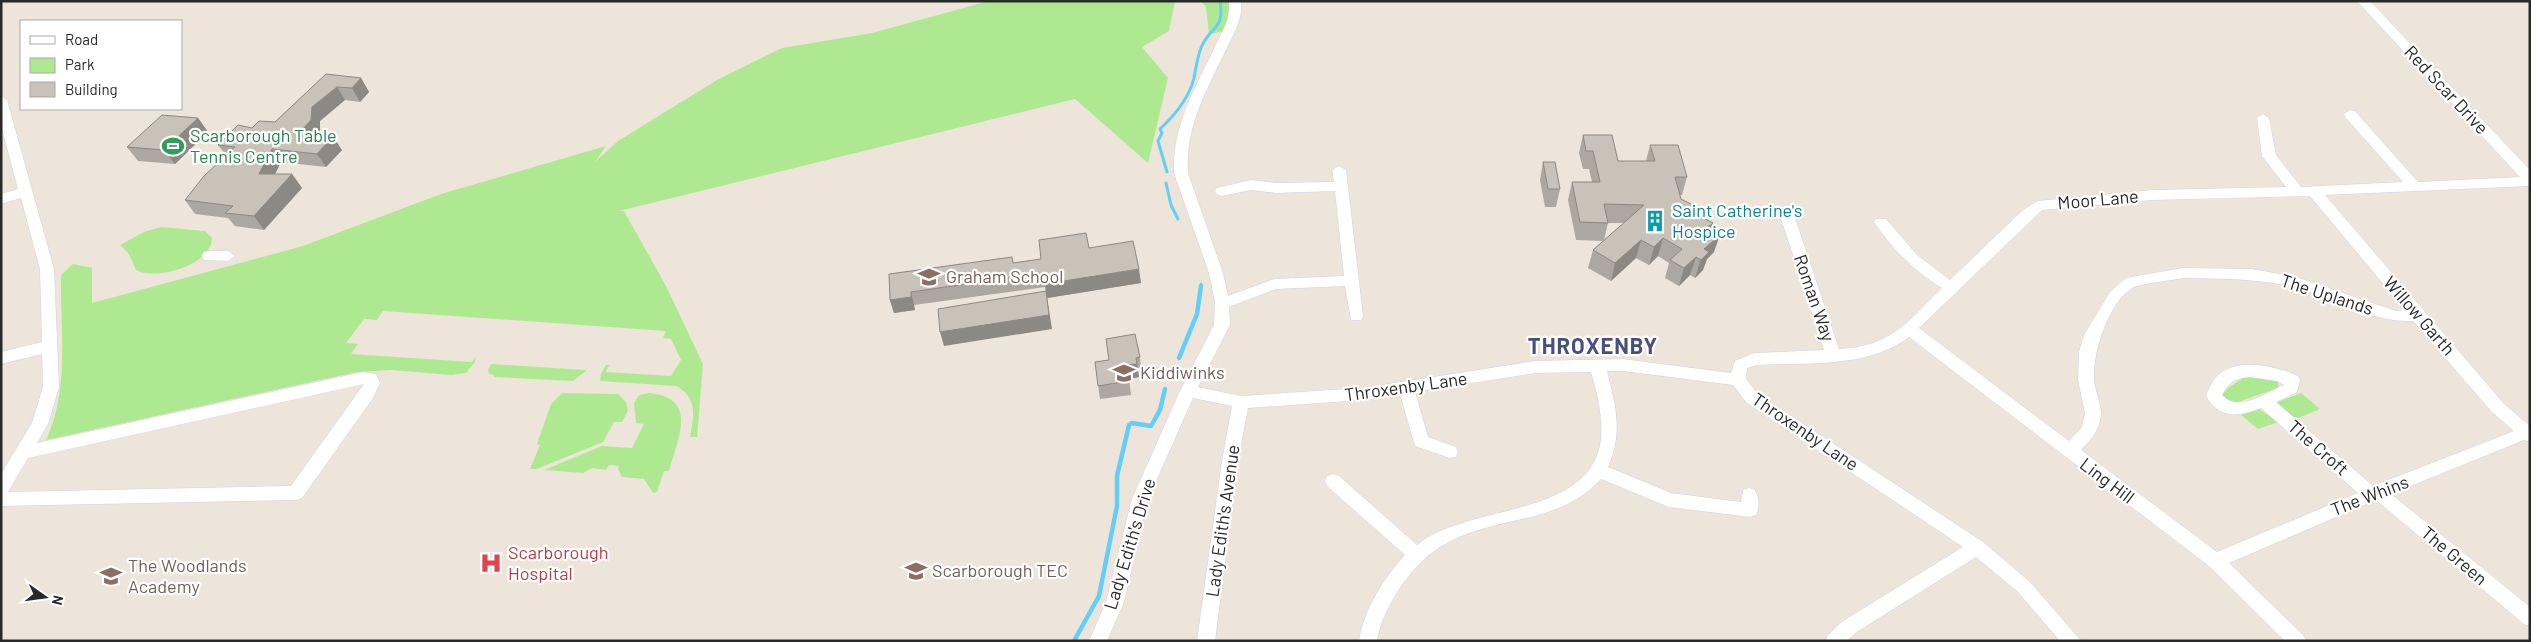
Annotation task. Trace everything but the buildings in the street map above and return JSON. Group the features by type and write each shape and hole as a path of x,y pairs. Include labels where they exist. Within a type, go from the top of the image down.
{"street":[{"name":"Lady Edith's Drive","path":"1098,641 1115,602 1140,499 1188,391 1209,354 1222,325 1222,302 1216,273 1181,173 1179,161 1180,141 1186,126 1222,45 1236,23 1235,1"},
{"name":"Red Scar Drive","path":"2363,1 2530,180"},
{"path":"1,100 47,268 51,387 40,424 25,452 1,489"},
{"path":"2350,114 2415,187"},
{"path":"2263,118 2269,156 2297,191"},
{"path":"1339,170 1356,316"},
{"name":"Moor Lane","path":"1738,380 1740,365 1754,359 1870,351 1889,344 1909,329 2028,213 2038,206 2073,201 2160,195 2415,187 2530,180"},
{"path":"1222,192 1251,185 1276,188 1341,186"},
{"name":"Willow Garth","path":"2314,191 2417,315 2498,408 2528,435"},
{"path":"1,199 25,192"},
{"name":"Roman Way","path":"1785,211 1833,355"},
{"path":"1881,220 1896,243 1922,270 1951,287"},
{"path":"209,256 228,256"},
{"name":"The Uplands","path":"2069,452 2089,430 2094,413 2086,380 2087,352 2092,335 2115,296 2131,282 2183,273 2252,274 2296,282 2395,316 2417,315"},
{"path":"1222,302 1234,302 1274,284 1352,281"},
{"name":"Ling Hill","path":"1909,329 2215,561 2297,641"},
{"path":"1,358 50,346"},
{"name":"Throxenby Lane","path":"1188,391 1241,402 1363,394 1535,367 1641,367 1738,380 1752,398 1977,547 2024,587 2072,641"},
{"path":"1368,641 1378,609 1393,583 1417,555 1445,536 1550,505 1577,494 1597,470 1607,452 1608,416 1598,367"},
{"path":"1,499 296,493 367,394 372,383 370,378 363,378 25,452"},
{"path":"1406,388 1421,441 1450,452"},
{"name":"The Croft","path":"2264,401 2376,494"},
{"name":"Lady Edith's Avenue","path":"1206,641 1230,461 1241,402"},
{"name":"The Whins","path":"2215,561 2376,494 2528,435"},
{"path":"1597,470 1669,500 1750,503"},
{"path":"1332,481 1417,555"},
{"name":"The Green","path":"2376,494 2530,618"},
{"path":"1834,641 1849,627 1977,547"}],"green space":[{"path":"989,1 1175,1 1169,31 1142,47 1168,78 1148,163 1075,99 619,211 624,211 666,286 703,364 697,437 690,437 693,422 691,402 688,396 676,386 600,381 601,374 606,365 609,365 606,372 671,376 681,360 671,339 663,338 666,331 383,311 377,320 364,319 346,343 358,344 351,354 472,362 476,356 475,362 466,373 451,375 391,370 357,372 46,440 53,421 61,380 61,275 73,264 92,268 92,303 303,246 441,194 606,146 595,162 618,141 717,80 782,48 872,33"},
{"path":"1201,1 1230,1 1230,24 1226,31 1209,34 1206,7"},
{"path":"161,227 205,231 212,238 210,248 193,263 169,272 145,273 136,270 129,254 120,245 144,232"},
{"path":"491,364 586,371 573,381 494,377 494,375 489,374 488,370"},
{"path":"2246,376 2278,381 2278,388 2235,403 2223,399 2222,395 2228,388"},
{"path":"562,393 618,394 626,402 628,410 622,422 614,422 603,442 537,469 530,469 540,445 537,444 551,404"},
{"path":"649,393 665,396 674,403 680,411 681,421 680,433 669,471 664,471 657,492 653,493 644,479 622,477 618,469 619,466 609,465 606,470 592,468 583,473 544,470 602,446 632,448 644,424 636,423 634,403 639,395"},
{"path":"2301,393 2320,409 2296,419 2278,406 2278,402"},
{"path":"2259,409 2278,422 2258,429 2241,415"}],"waterway":[{"path":"1167,172 1158,141 1162,133 1160,129 1176,112 1189,93 1201,48 1219,23 1220,1"},
{"path":"1166,183 1171,205 1178,219"},
{"path":"1179,358 1197,314 1201,286"},
{"path":"1074,641 1099,596 1117,506 1117,476 1129,425 1132,423 1151,426 1160,410 1165,389"}],"place":[{"name":"Scarborough Table Tennis Centre","path":"173,146"},
{"name":"Saint Catherine's Hospice","path":"1655,221"},
{"name":"Graham School","path":"929,277"},
{"name":"Kiddiwinks","path":"1124,373"},
{"name":"Scarborough Hospital","path":"491,563"},
{"name":"Scarborough TEC","path":"916,571"},
{"name":"The Woodlands Academy","path":"111,576"}],"district":[{"name":"THROXENBY","path":"1593,346"}]}
